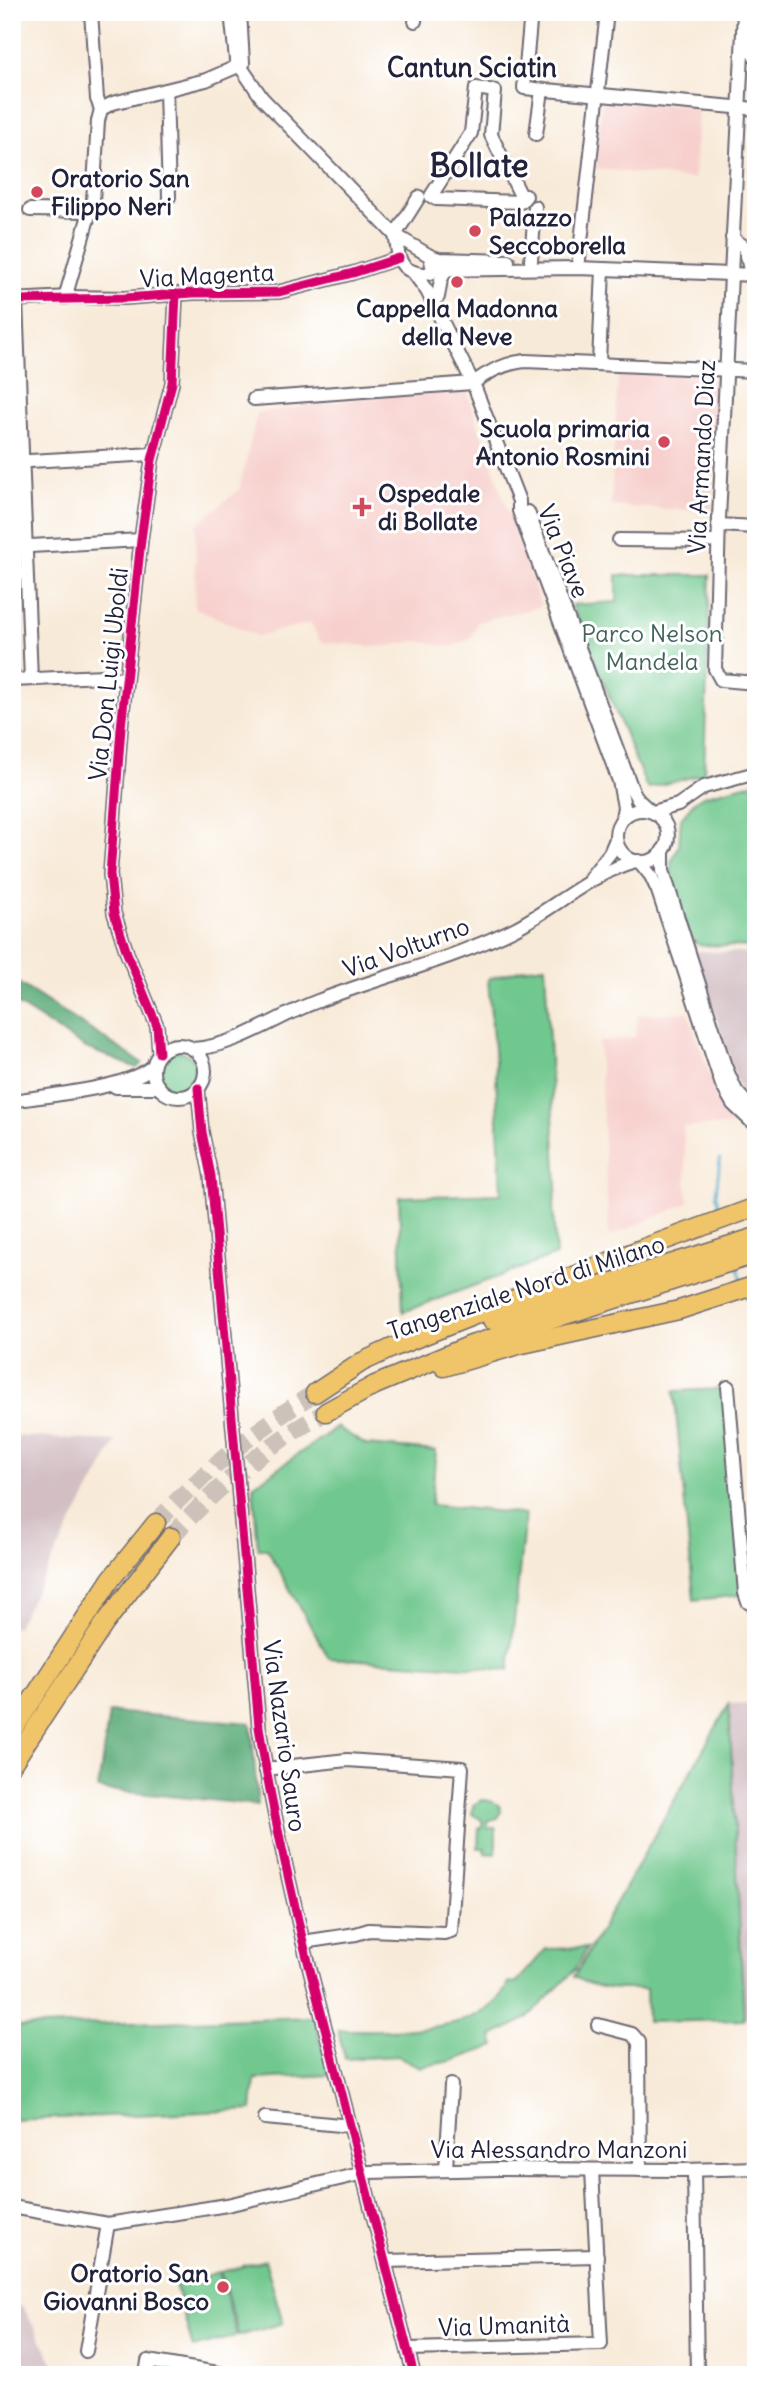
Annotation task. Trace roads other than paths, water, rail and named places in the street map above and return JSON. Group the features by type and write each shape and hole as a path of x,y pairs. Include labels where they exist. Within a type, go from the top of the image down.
{"highway":[{"name":"Tangenziale Nord di Milano","path":"727,1255 423,1343 366,1367 315,1393 362,1362 392,1348 756,1207"},
{"name":"Tangenziale Nord di Milano","path":"747,1288 638,1320 481,1355 326,1412 375,1385 471,1345 751,1247"},
{"path":"12,1731 111,1580 156,1523"},
{"path":"12,1764 105,1623 172,1538"}],"street":[{"path":"65,298 90,211 96,165 101,109 97,99 91,12"},
{"path":"231,12 233,48 242,68 262,98 395,235 404,252 401,262 413,272 423,275 447,269 578,268 753,275"},
{"path":"240,12 242,68"},
{"path":"531,12 524,88 756,109"},
{"path":"578,268 607,12"},
{"name":"Via Armando Diaz","path":"744,12 739,107 738,240 730,274 715,669 718,677 725,681 756,683"},
{"path":"743,40 756,58"},
{"path":"101,109 113,103 206,80 242,68"},
{"path":"476,88 495,91 491,135 521,196 526,198 521,202 509,202 436,199 431,196 471,133 476,88"},
{"path":"166,90 169,197"},
{"path":"536,134 542,90"},
{"path":"395,235 419,197"},
{"path":"531,261 535,207"},
{"path":"30,210 90,211"},
{"path":"738,240 756,234"},
{"name":"Via Armando Diaz","path":"738,240 750,260 753,275"},
{"path":"404,252 420,249 430,256 453,259 531,261 578,268"},
{"name":"Via Magenta","path":"14,300 125,299 176,294 279,292 353,273 404,252"},
{"path":"430,256 432,272"},
{"path":"438,297 441,279 447,269"},
{"path":"599,363 603,269"},
{"name":"Via Piave","path":"413,272 432,300 473,383 519,501 519,511 619,781 624,807 622,818"},
{"name":"Via Piave","path":"432,272 438,297 470,366 473,383"},
{"name":"Via Don Luigi Uboldi","path":"159,1053 156,1026 114,913 111,852 141,540 153,454 172,383 176,294"},
{"path":"14,300 19,547 31,679"},
{"path":"254,399 473,383 489,372 517,362 756,371"},
{"path":"17,462 153,454"},
{"name":"Via Piave","path":"519,501 527,509 546,556 632,789 638,800 651,811"},
{"path":"719,525 756,527"},
{"path":"19,547 141,540"},
{"path":"619,540 718,541"},
{"path":"12,680 104,676 126,680"},
{"path":"756,773 704,787 678,806 651,811 635,810 622,818 616,839 622,852 637,861 651,876 722,1085 733,1104 756,1126"},
{"path":"678,806 663,850 663,871 724,1066 736,1091 756,1114"},
{"path":"651,811 665,823 668,835"},
{"name":"Via Volturno","path":"588,881 610,853 616,839"},
{"path":"637,861 655,858 663,850"},
{"name":"Via Volturno","path":"194,1049 232,1041 318,1001 484,942 553,906 588,881 637,861"},
{"name":"Via Don Luigi Uboldi","path":"156,1026 179,1045"},
{"name":"Via Volturno","path":"205,1070 215,1056 232,1041"},
{"path":"179,1045 194,1049 202,1058 205,1070 202,1082 188,1095 180,1097 168,1094 153,1078 153,1066 159,1053 168,1047 179,1045"},
{"path":"12,1101 95,1087 142,1075 153,1066"},
{"path":"95,1087 159,1087"},
{"name":"Via Nazario Sauro","path":"198,1088 202,1132 211,1176 259,1727 265,1769 303,1942 414,2375"},
{"name":"Via Nazario Sauro","path":"180,1097 192,1112 202,1132"},
{"path":"728,1387 746,1598 749,1604 756,1606"},
{"path":"265,1769 347,1760 462,1768 451,1931 369,1930 303,1942"},
{"path":"598,2025 632,2034 639,2042 640,2170"},
{"path":"446,2169 451,2085"},
{"path":"265,2118 351,2126"},
{"name":"Via Alessandro Manzoni","path":"12,2207 108,2224 227,2205 362,2173 446,2169 756,2168"},
{"path":"385,2261 597,2256 592,2170"},
{"path":"694,2170 698,2375"},
{"path":"86,2351 108,2224"},
{"name":"Via Umanità","path":"408,2349 601,2344 597,2256"},
{"path":"146,2375 148,2361 229,2375"}],"waterway":[{"path":"720,1159 716,1194 720,1214"},
{"path":"738,1267 742,1281"},
{"path":"746,1294 756,1323"}],"tunnel":[{"path":"156,1523 192,1486 231,1452 315,1393"},
{"path":"171,1537 243,1468 326,1412"}],"place":[{"name":"Oratorio San Filippo Neri","path":"37,192"},
{"name":"Palazzo Seccoborella","path":"475,231"},
{"name":"Cappella Madonna della Neve","path":"457,282"},
{"name":"Scuola primaria Antonio Rosmini","path":"664,442"},
{"name":"Ospedale di Bollate","path":"362,507"},
{"name":"Oratorio San Giovanni Bosco","path":"223,2287"}],"district":[{"name":"Cantun Sciatin","path":"472,67"},
{"name":"Bollate","path":"479,165"}],"park label":[{"name":"Parco Nelson Mandela","path":"652,647"}]}
